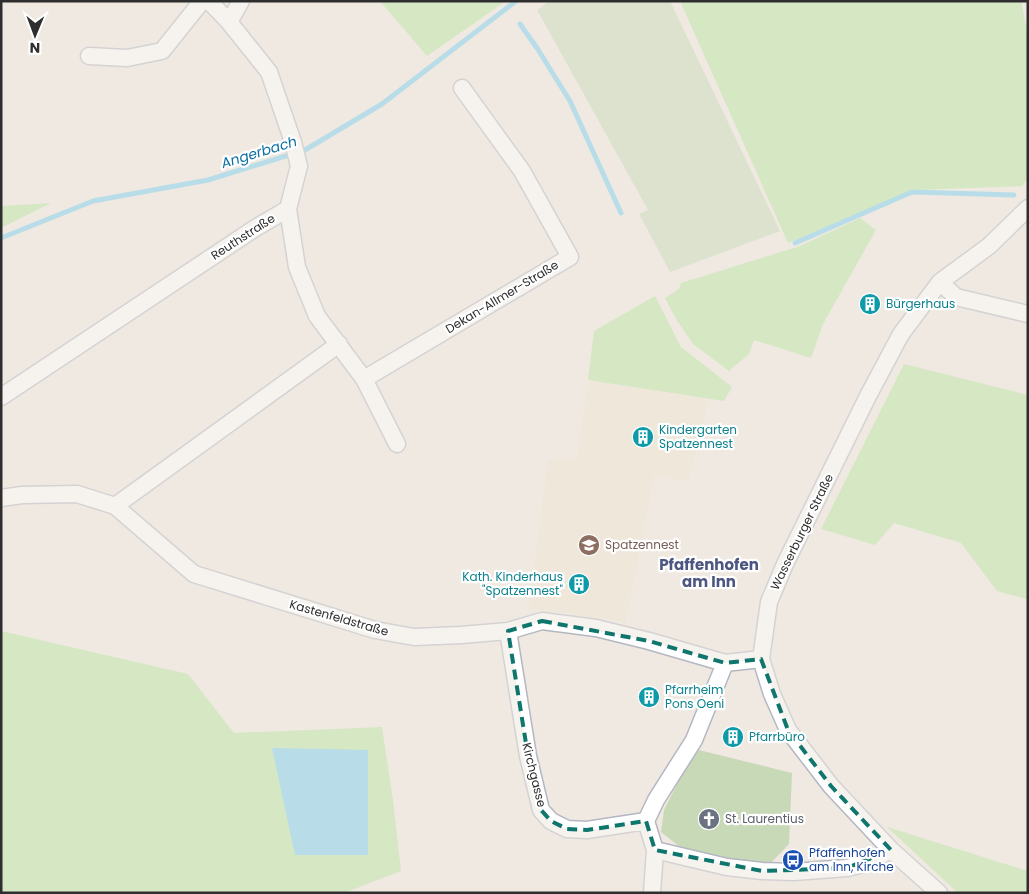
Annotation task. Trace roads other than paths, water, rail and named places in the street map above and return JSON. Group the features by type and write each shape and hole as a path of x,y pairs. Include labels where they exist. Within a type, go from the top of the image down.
{"street":[{"path":"89,56 127,58 162,51 202,1"},
{"name":"Reuthstraße","path":"1,397 257,227 288,209 299,166 293,142 269,72 230,22 208,1"},
{"path":"230,22 241,1"},
{"name":"Dekan-Allmer-Straße","path":"364,379 570,257 522,172 462,88"},
{"name":"Wasserburger Straße","path":"938,892 891,850 831,786 788,730 772,694 761,659 769,602 785,564 898,339 940,282 989,246 1028,208"},
{"path":"288,209 297,267 317,316 364,379 397,444"},
{"path":"940,282 956,297 1028,314"},
{"path":"115,506 339,344"},
{"name":"Kastenfeldstraße","path":"1,498 22,495 77,494 115,506 194,574 298,608 374,630 414,637 508,631 542,621 596,628 649,641 725,664 761,659"},
{"name":"Kirchgasse","path":"508,631 528,756 541,810 551,821 567,829 586,830 646,821"},
{"path":"652,893 655,850 646,821 656,800 694,740 725,664"},
{"path":"655,850 728,867 794,872 847,868 866,863 891,850"}],"water":[{"path":"272,748 368,750 368,855 295,855"}],"waterway":[{"name":"Angerbach","path":"1,238 93,201 208,180 305,150 382,104 516,1"},
{"path":"520,24 570,101 621,213"},
{"path":"795,243 912,192 1014,195"}],"place":[{"name":"Bürgerhaus","path":"870,304"},
{"name":"Kindergarten Spatzennest","path":"643,437"},
{"name":"Spatzennest","path":"589,545"},
{"name":"Kath. Kinderhaus \"Spatzennest\"","path":"579,584"},
{"name":"Pfarrheim Pons Oeni","path":"649,697"},
{"name":"Pfarrbüro","path":"733,737"},
{"name":"St. Laurentius","path":"709,819"},
{"name":"Pfaffenhofen am Inn, Kirche","path":"793,860"}],"district":[{"name":"Pfaffenhofen am Inn","path":"709,574"}]}
